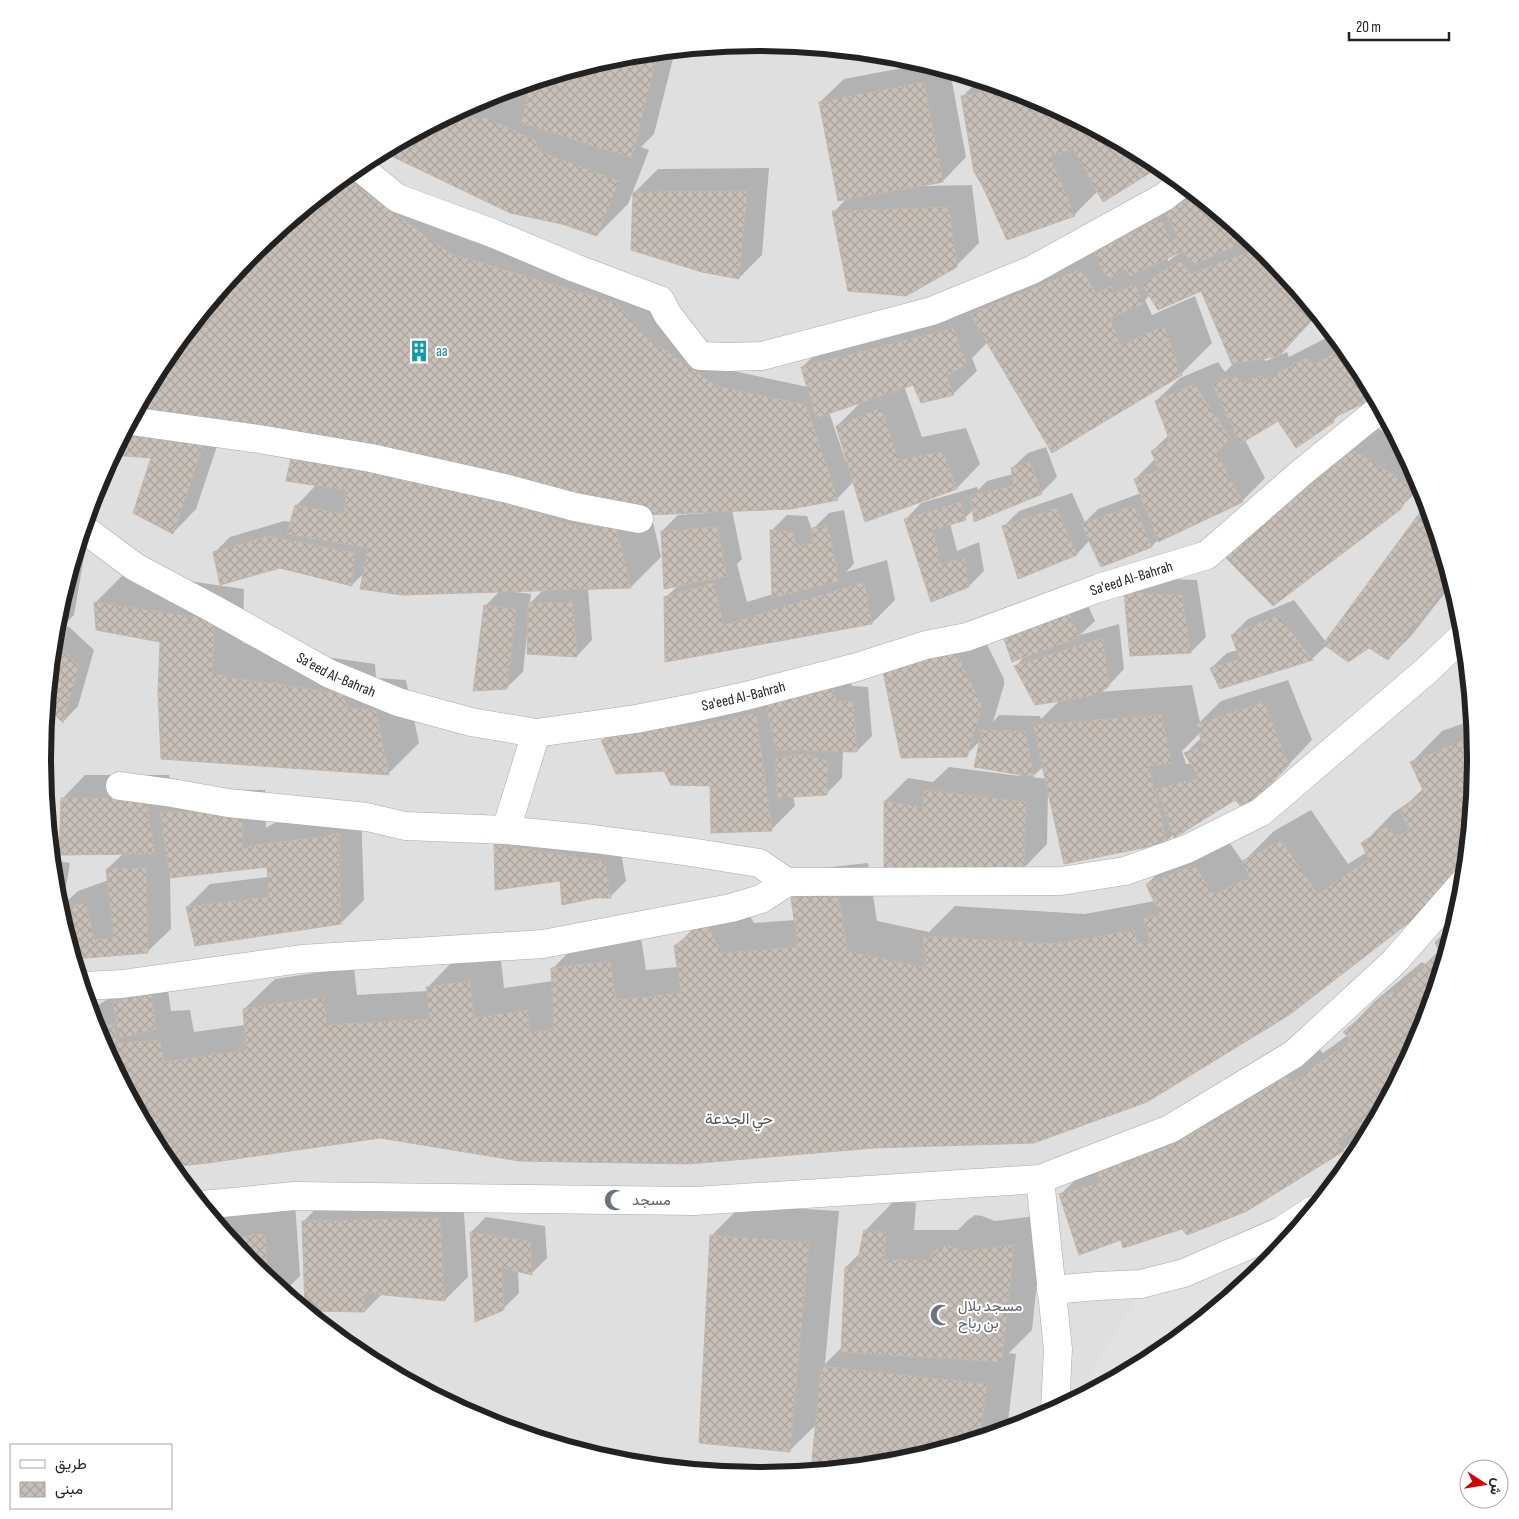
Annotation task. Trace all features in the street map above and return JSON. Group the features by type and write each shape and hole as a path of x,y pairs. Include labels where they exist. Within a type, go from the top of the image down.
{"street":[{"path":"365,172 397,198 492,233 574,268 660,300 668,315 700,356 728,357 762,356 932,311 1032,270 1164,197 1176,187"},
{"name":"Sa'eed Al-Bahrah","path":"89,533 135,567 330,674 398,702 471,722 536,733 636,719 692,708 857,667 926,645 967,637 1099,588 1207,555 1377,412"},
{"path":"137,422 259,439 371,458 504,488 575,507 639,519"},
{"path":"120,786 228,803 367,817 405,826 506,830 594,839 759,864 787,882 1061,881 1125,872 1178,852 1261,812 1426,671 1457,640"},
{"path":"506,830 536,733"},
{"path":"89,986 122,984 301,959 543,944 731,908 761,899 787,882"},
{"path":"210,1205 294,1196 694,1201 1040,1179 1170,1129 1294,1054 1394,962 1455,891"},
{"path":"1040,1179 1058,1349 1055,1403"},
{"path":"1051,1290 1141,1284 1184,1273 1281,1231 1296,1221"}],"shaded area":[{"path":"760,51 806,53 852,57 943,75 1031,105 1073,124 1114,146 1191,198 1226,227 1292,293 1321,328 1373,405 1395,446 1414,488 1430,532 1444,576 1462,667 1468,760 1466,806 1462,852 1444,943 1414,1031 1395,1073 1373,1114 1321,1191 1292,1226 1226,1292 1191,1321 1114,1373 1073,1395 1031,1414 987,1430 943,1444 852,1462 760,1468 713,1466 667,1462 576,1444 488,1414 446,1395 405,1373 328,1321 293,1292 227,1226 198,1191 146,1114 124,1073 105,1031 89,987 75,943 57,852 51,760 53,713 57,667 75,576 105,488 124,446 146,405 198,328 227,293 293,227 328,198 405,146 446,124 488,105 532,89 576,75 667,57"},
{"path":"1292,1226 1226,1292 1191,1321 1153,1348 1089,1386 1095,1366 1140,1292"}],"building":[{"path":"656,59 632,158 521,123 529,90 576,75"},
{"path":"924,82 943,182 838,201 819,102"},
{"path":"991,90 1031,105 1073,124 1114,146 1153,171 1103,202 1073,149 1050,156 1075,216 1007,240 982,185 974,172 961,96"},
{"path":"468,114 475,119 486,118 536,141 538,151 619,181 597,236 562,224 510,213 390,155 446,124"},
{"name":"aa","path":"351,182 451,254 616,303 651,341 717,386 806,405 838,500 791,509 646,515 141,414 171,366 198,328 227,293 293,227"},
{"path":"747,191 739,279 702,272 631,250 633,192"},
{"path":"1191,198 1226,227 1238,238 1240,244 1193,265 1183,251 1130,276 1124,269 1108,281 1094,252 1160,218 1172,241 1178,237 1165,212"},
{"path":"949,207 957,267 906,296 848,291 832,211"},
{"path":"1248,252 1313,319 1279,356 1232,364 1201,291 1158,310 1142,285 1181,259 1190,274"},
{"path":"1081,269 1096,293 1111,286 1114,294 1135,284 1143,304 1110,318 1121,345 1164,326 1182,375 1052,453 970,314"},
{"path":"953,328 967,364 947,376 954,395 921,403 913,385 816,418 801,367"},
{"path":"1337,351 1370,400 1333,418 1334,422 1296,448 1278,421 1240,444 1212,383 1234,376 1242,383 1263,375 1265,379 1307,358 1313,365"},
{"path":"1194,384 1232,440 1216,452 1243,502 1158,542 1134,479 1159,470 1151,451 1170,441 1155,401"},
{"path":"881,408 899,460 943,451 957,489 865,522 836,426"},
{"path":"134,428 204,443 173,534 133,513 151,458 120,456"},
{"path":"1353,450 1414,487 1401,509 1273,606 1225,557"},
{"path":"292,453 403,474 525,508 573,526 616,525 631,588 402,595 360,589 368,548 287,534 295,505 344,514 346,490 286,481"},
{"path":"1030,462 1042,494 974,522 970,496 1014,485 1011,468"},
{"path":"961,502 966,520 933,530 941,565 964,557 969,587 931,602 904,519"},
{"path":"1134,505 1152,547 1101,567 1081,524"},
{"path":"1056,508 1077,555 1018,579 1002,526"},
{"path":"1422,510 1446,586 1388,660 1369,648 1348,662 1323,644"},
{"path":"828,525 839,581 772,598 770,530 792,531 797,546 813,543 812,528"},
{"path":"717,527 727,576 664,589 661,531"},
{"path":"268,536 355,553 352,586 280,568 220,585 213,552"},
{"path":"864,582 872,624 665,662 664,597 713,583 724,625"},
{"path":"1124,593 1182,595 1191,653 1130,656"},
{"path":"94,602 214,620 213,673 232,678 344,694 346,708 376,710 389,775 161,759 158,692 160,642 96,630"},
{"path":"573,602 577,657 527,654 528,603"},
{"path":"484,605 516,609 507,689 473,691"},
{"path":"1067,607 1080,637 1012,662 1001,630"},
{"path":"1278,615 1313,660 1220,689 1210,668 1240,659 1231,635"},
{"path":"1103,638 1109,686 1097,695 1035,705 1014,666"},
{"path":"954,648 981,703 981,709 967,757 901,758 882,667"},
{"path":"60,649 79,666 63,723 53,713"},
{"path":"830,682 837,701 853,702 857,752 776,750 764,698"},
{"path":"1264,702 1289,765 1245,811 1235,800 1174,838 1156,789 1199,778 1184,753 1203,746 1196,724"},
{"path":"756,713 772,831 711,833 710,786 671,785 664,771 616,774 601,740 664,725 690,728"},
{"path":"1161,715 1172,763 1149,766 1167,843 1064,864 1033,725"},
{"path":"982,730 1025,731 1034,777 974,767"},
{"path":"1467,739 1466,806 1458,873 1429,907 1289,1015 1147,1102 1034,1143 874,1148 688,1164 519,1161 380,1138 180,1166 146,1114 124,1073 103,1025 114,1024 117,1043 160,1040 164,1062 246,1050 243,1009 323,997 327,1025 430,1019 426,987 470,981 474,1018 528,1010 529,1032 554,1030 551,968 610,961 616,1000 681,993 674,946 705,923 723,953 798,947 791,898 838,892 847,951 926,968 923,936 1054,944 1134,930 1138,944 1150,941 1143,918 1160,915 1146,884 1194,865 1214,894 1250,878 1242,861 1281,840 1318,894 1369,859 1361,843 1387,826 1396,837 1410,830 1399,811 1424,792 1410,762"},
{"path":"805,754 828,761 827,795 777,798 775,758"},
{"path":"924,790 1026,802 1024,869 884,870 884,801 923,808"},
{"path":"61,798 146,798 155,854 59,855"},
{"path":"160,812 242,812 243,850 249,846 339,834 341,924 195,946 186,907 269,897 267,867 170,878"},
{"path":"494,844 605,862 611,898 595,898 562,905 560,881 495,890"},
{"path":"146,868 148,953 80,959 67,908 85,902 95,940 114,937 106,869"},
{"path":"1447,932 1430,987 1414,1031 1395,1073 1370,1118 1338,1142 1344,1151 1247,1211 1187,1235 1182,1229 1123,1248 1121,1240 1079,1255 1059,1194 1101,1182 1097,1174 1125,1159 1128,1167 1149,1148 1155,1153 1221,1119 1286,1076 1292,1083 1351,1040 1343,1032 1391,992 1395,994 1439,951 1435,942"},
{"path":"151,992 156,1029 120,1038 112,1002"},
{"path":"440,1218 445,1301 364,1293 365,1312 316,1311 305,1302 302,1221"},
{"path":"864,1230 886,1233 884,1260 927,1260 936,1250 944,1245 963,1251 1014,1245 1002,1362 841,1352 845,1267 856,1268"},
{"path":"470,1232 530,1241 532,1275 502,1268 504,1310 475,1322"},
{"path":"265,1233 267,1268 259,1260 238,1238"},
{"path":"710,1235 809,1242 790,1452 699,1443"},
{"path":"821,1366 987,1384 981,1432 943,1444 898,1454 852,1462 812,1466"}],"place":[{"name":"aa","path":"419,351"},
{"name":"مسجد","path":"615,1200"},
{"name":"مسجد بلال بن رباح","path":"941,1315"}],"district":[{"name":"حي الجدعة","path":"739,1119"}]}
